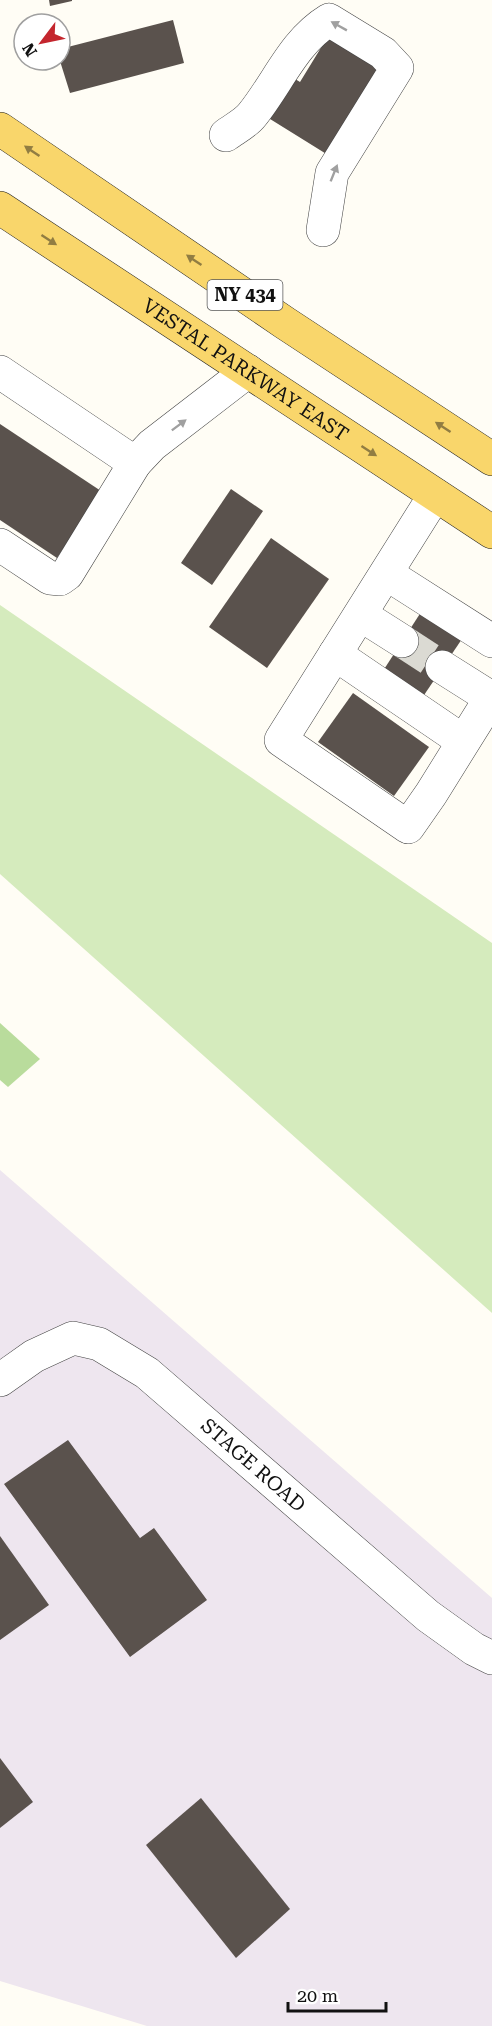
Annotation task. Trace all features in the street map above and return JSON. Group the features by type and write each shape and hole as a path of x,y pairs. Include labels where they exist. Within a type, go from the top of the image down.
{"main road":[{"name":"NY 434","path":"0,129 276,317 492,459"},
{"name":"VESTAL PARKWAY EAST","path":"0,208 492,532"}],"street":[{"path":"226,135 251,117 295,52 316,27 329,20 384,53 397,68 332,173 323,230"},
{"path":"0,545 50,578 60,579 67,574 135,463 152,445 248,371"},
{"path":"0,372 135,463"},
{"path":"435,495 361,615 343,659 281,740 408,827 492,697 442,667"},
{"path":"387,574 492,641"},
{"path":"361,615 402,641"},
{"path":"343,659 464,741"},
{"name":"STAGE ROAD","path":"0,1380 34,1356 73,1338 99,1344 147,1373 428,1616 474,1649 492,1658"}],"shaded area":[{"path":"0,1170 492,1598 492,2026 147,2026 0,1981"}],"green space":[{"path":"0,605 492,943 492,1313 0,874"},
{"path":"0,1023 40,1059 8,1087 0,1080"}],"building":[{"path":"49,0 72,0 72,1 50,6"},
{"path":"173,20 184,63 70,93 63,72 72,72 72,46"},
{"path":"330,33 383,66 328,155 262,114 287,74 300,82"},
{"path":"0,424 101,491 57,558 0,520"},
{"path":"231,489 263,511 212,585 181,563"},
{"path":"271,538 329,579 267,668 209,627"},
{"path":"423,609 464,636 420,701 381,674"},
{"path":"353,693 429,747 394,796 318,742"},
{"path":"68,1440 140,1538 154,1528 207,1600 130,1657 4,1484"},
{"path":"0,1536 49,1605 0,1640"},
{"path":"0,1758 33,1802 0,1828"},
{"path":"201,1798 290,1909 236,1958 146,1845"}],"tunnel":[{"path":"402,641 442,667"}]}
